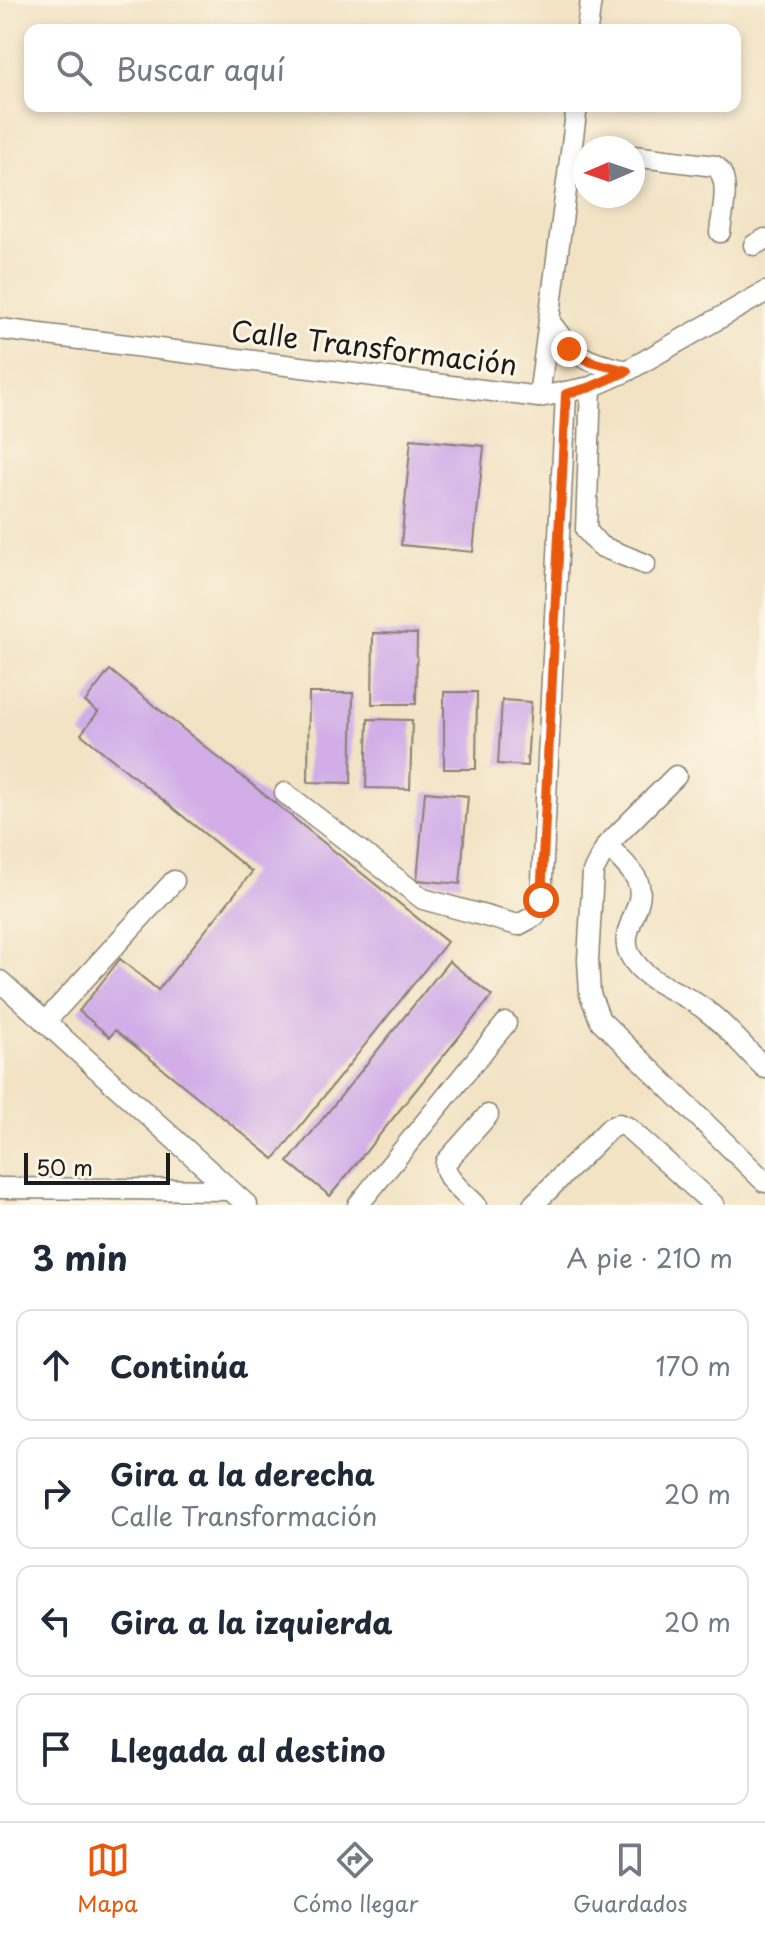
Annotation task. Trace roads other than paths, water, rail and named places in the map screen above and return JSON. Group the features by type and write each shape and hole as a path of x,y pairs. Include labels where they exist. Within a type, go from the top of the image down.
{"street":[{"path":"588,24 591,0"},
{"path":"577,112 578,136"},
{"path":"645,157 715,166 721,171 725,184 720,232"},
{"path":"539,397 573,180"},
{"name":"Calle Transformación","path":"0,329 539,397 591,387 627,371 765,292"},
{"path":"550,322 569,349 591,362 627,371"},
{"path":"591,387 586,530 600,546 645,564"},
{"path":"285,793 423,899 518,925 535,916 541,900 566,394"},
{"path":"676,776 607,845 593,872 588,960 590,994 600,1020 765,1182"},
{"path":"607,845 636,878 639,889 640,901 627,936 631,957 657,983 709,1012 765,1068"},
{"path":"45,1022 174,881"},
{"path":"0,981 247,1205"},
{"path":"358,1205 506,1023"},
{"path":"476,1205 444,1168 488,1115"},
{"path":"533,1205 610,1128 619,1124 627,1127 713,1205"},
{"path":"0,1188 229,1190"}]}
